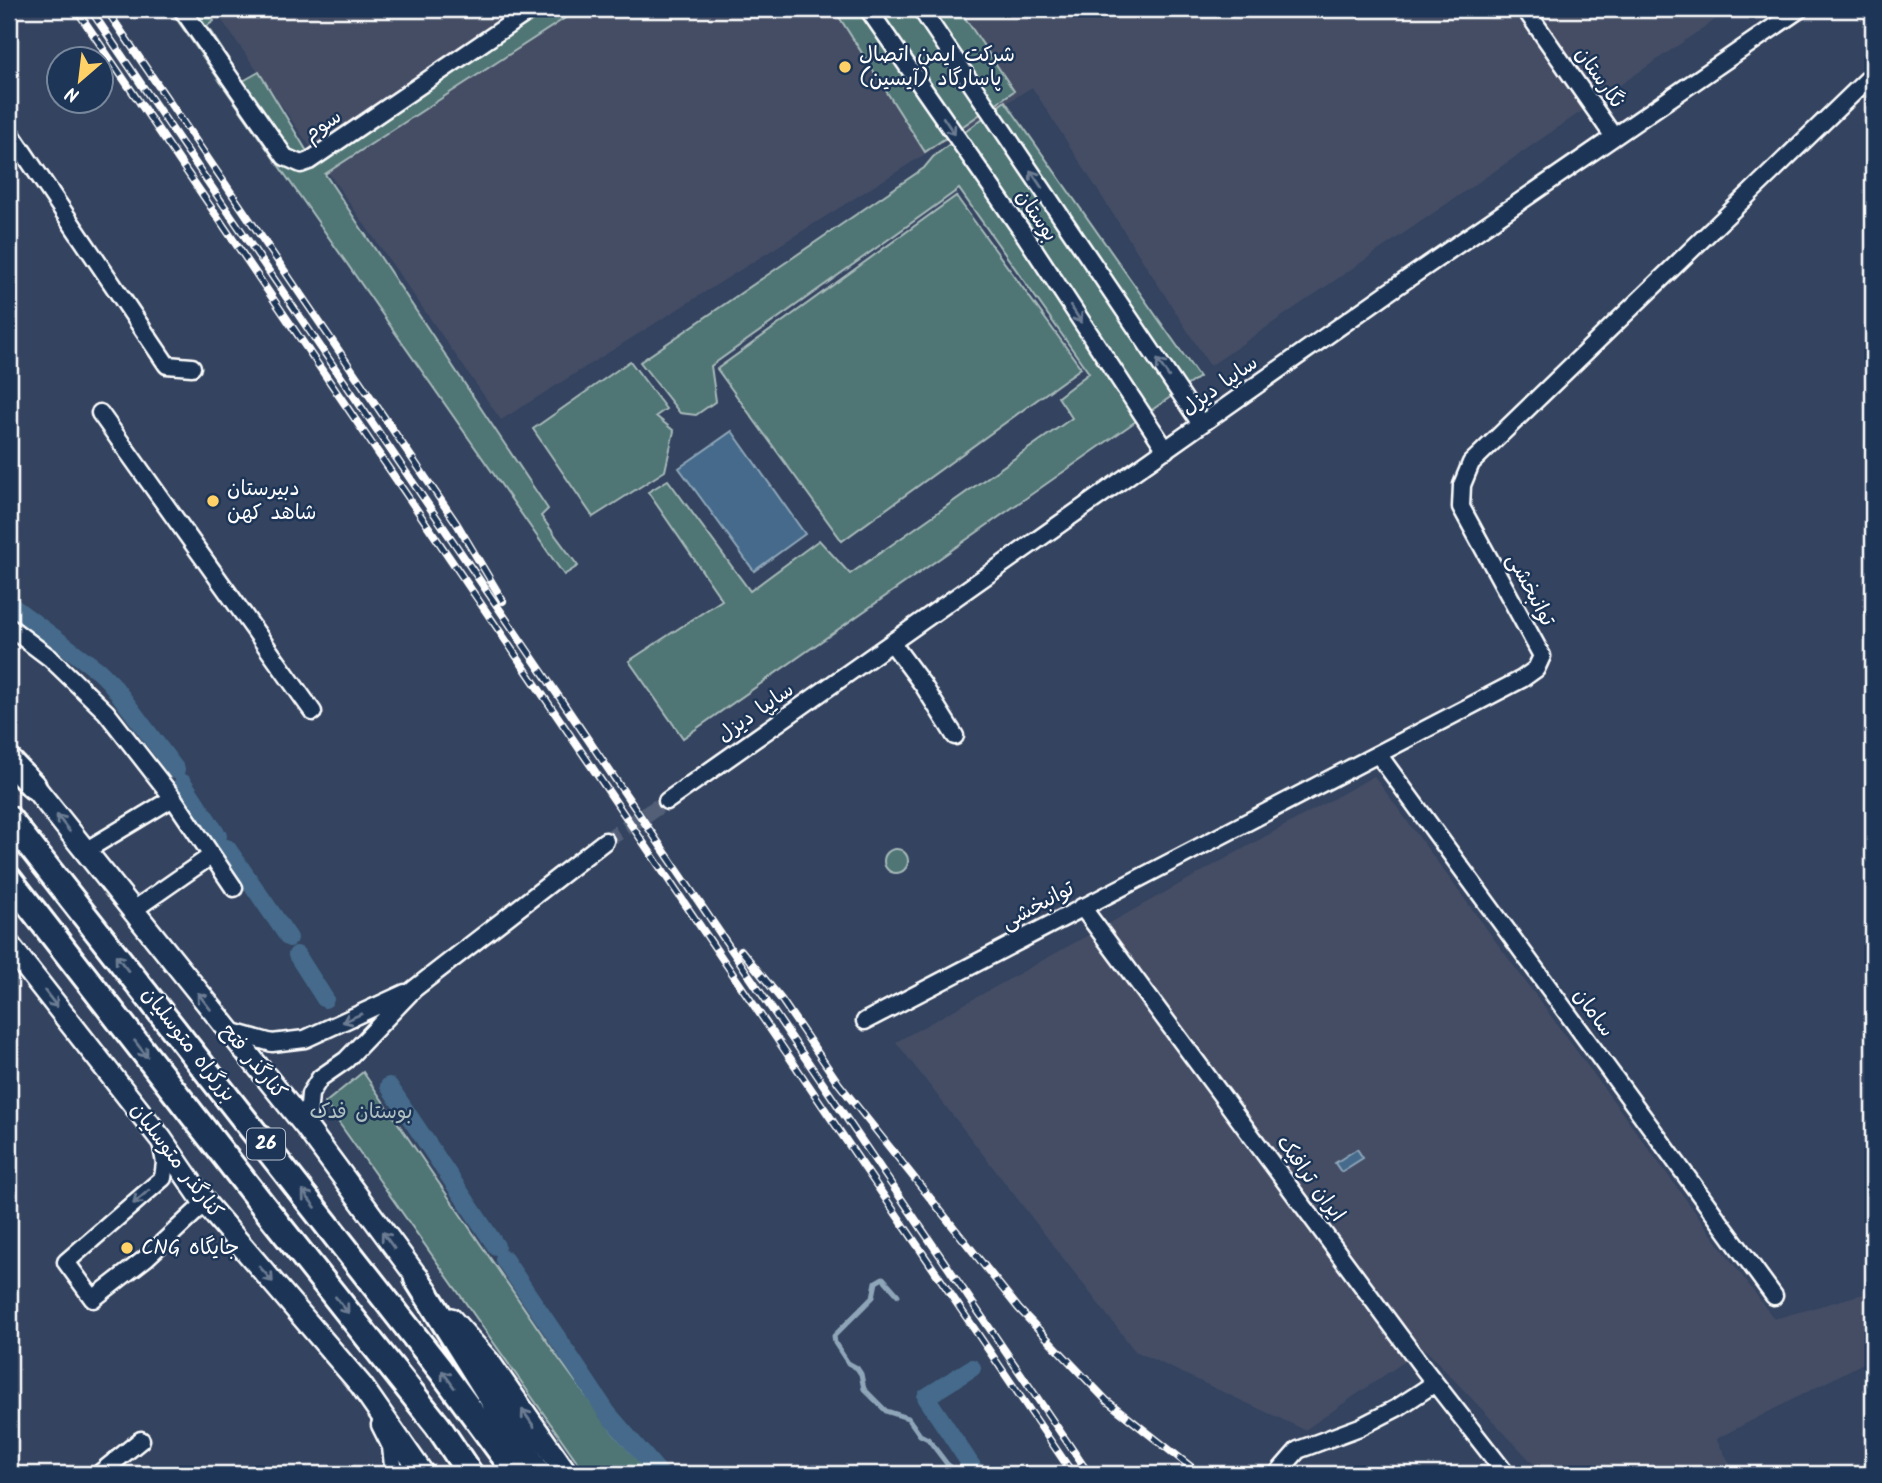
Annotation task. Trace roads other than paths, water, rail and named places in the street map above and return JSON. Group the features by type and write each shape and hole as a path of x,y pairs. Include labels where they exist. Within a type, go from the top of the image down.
{"highway":[{"path":"9,761 33,786"},
{"name":"بزرگراه متوسلیان","path":"9,819 424,1348 517,1474"},
{"name":"بزرگراه متوسلیان","path":"9,879 438,1426 470,1474"},
{"path":"417,1279 539,1474"}],"main road":[{"name":"کنارگذر فتح","path":"9,754 226,1030 307,1128 417,1279 489,1362 567,1474"},
{"name":"کنارگذر متوسلیان","path":"9,945 161,1139 205,1203 361,1385 423,1474"}],"street":[{"name":"سوم","path":"182,9 285,157 301,164 532,9"},
{"name":"بوستان","path":"868,9 1026,237 1166,450"},
{"name":"بوستان","path":"921,9 1201,424"},
{"name":"نگارستان","path":"1525,9 1614,137"},
{"name":"سایپا دیزل","path":"667,802 1201,424 1800,9"},
{"name":"توانبخشی","path":"865,1021 1522,680 1536,669 1542,656 1461,507 1462,485 1471,463 1873,74"},
{"path":"9,131 167,365 192,367"},
{"path":"100,413 313,712"},
{"path":"9,627 50,658 106,712 173,798 233,888"},
{"path":"892,643 923,685 955,736"},
{"name":"سامان","path":"1378,754 1774,1296"},
{"path":"85,851 173,798"},
{"path":"307,1128 310,1094 320,1078 345,1060 414,989 605,841"},
{"path":"132,911 211,856"},
{"name":"ایران ترافیک","path":"1082,907 1435,1383 1506,1474"},
{"path":"226,1030 272,1043 305,1039 414,989"},
{"path":"161,1139 165,1163 163,1178 66,1262 93,1299 146,1258 205,1203"},
{"path":"1277,1474 1298,1450 1360,1427 1397,1408 1435,1383"},
{"path":"361,1385 391,1447 394,1474"},
{"path":"99,1474 141,1440"}],"waterway":[{"path":"9,604 99,671 111,683 176,770"},
{"path":"183,783 218,836"},
{"path":"227,848 289,938"},
{"path":"297,955 325,999"},
{"path":"389,1086 496,1246"},
{"path":"504,1259 563,1346"},
{"path":"898,1295 883,1278 876,1282 873,1297 834,1336 835,1343 848,1363 861,1374 864,1389 886,1411 908,1418 920,1435 928,1439 947,1464 959,1474"},
{"path":"566,1351 608,1414 660,1474"},
{"path":"972,1368 926,1397 977,1474"}],"tunnel":[{"path":"605,841 667,801"}],"railway":[{"path":"76,9 1073,1474"},
{"path":"90,9 1089,1474"},
{"path":"106,9 457,524 503,601"},
{"path":"741,950 781,999 839,1084 1019,1309 1107,1401 1200,1474"}],"place":[{"name":"شرکت ایمن اتصال پاسارگاد (آیسین)","path":"845,67"},
{"name":"دبیرستان شاهد کهن","path":"213,501"},
{"name":"CNG جایگاه","path":"127,1248"}],"park label":[{"name":"بوستان فدک","path":"361,1112"}]}
